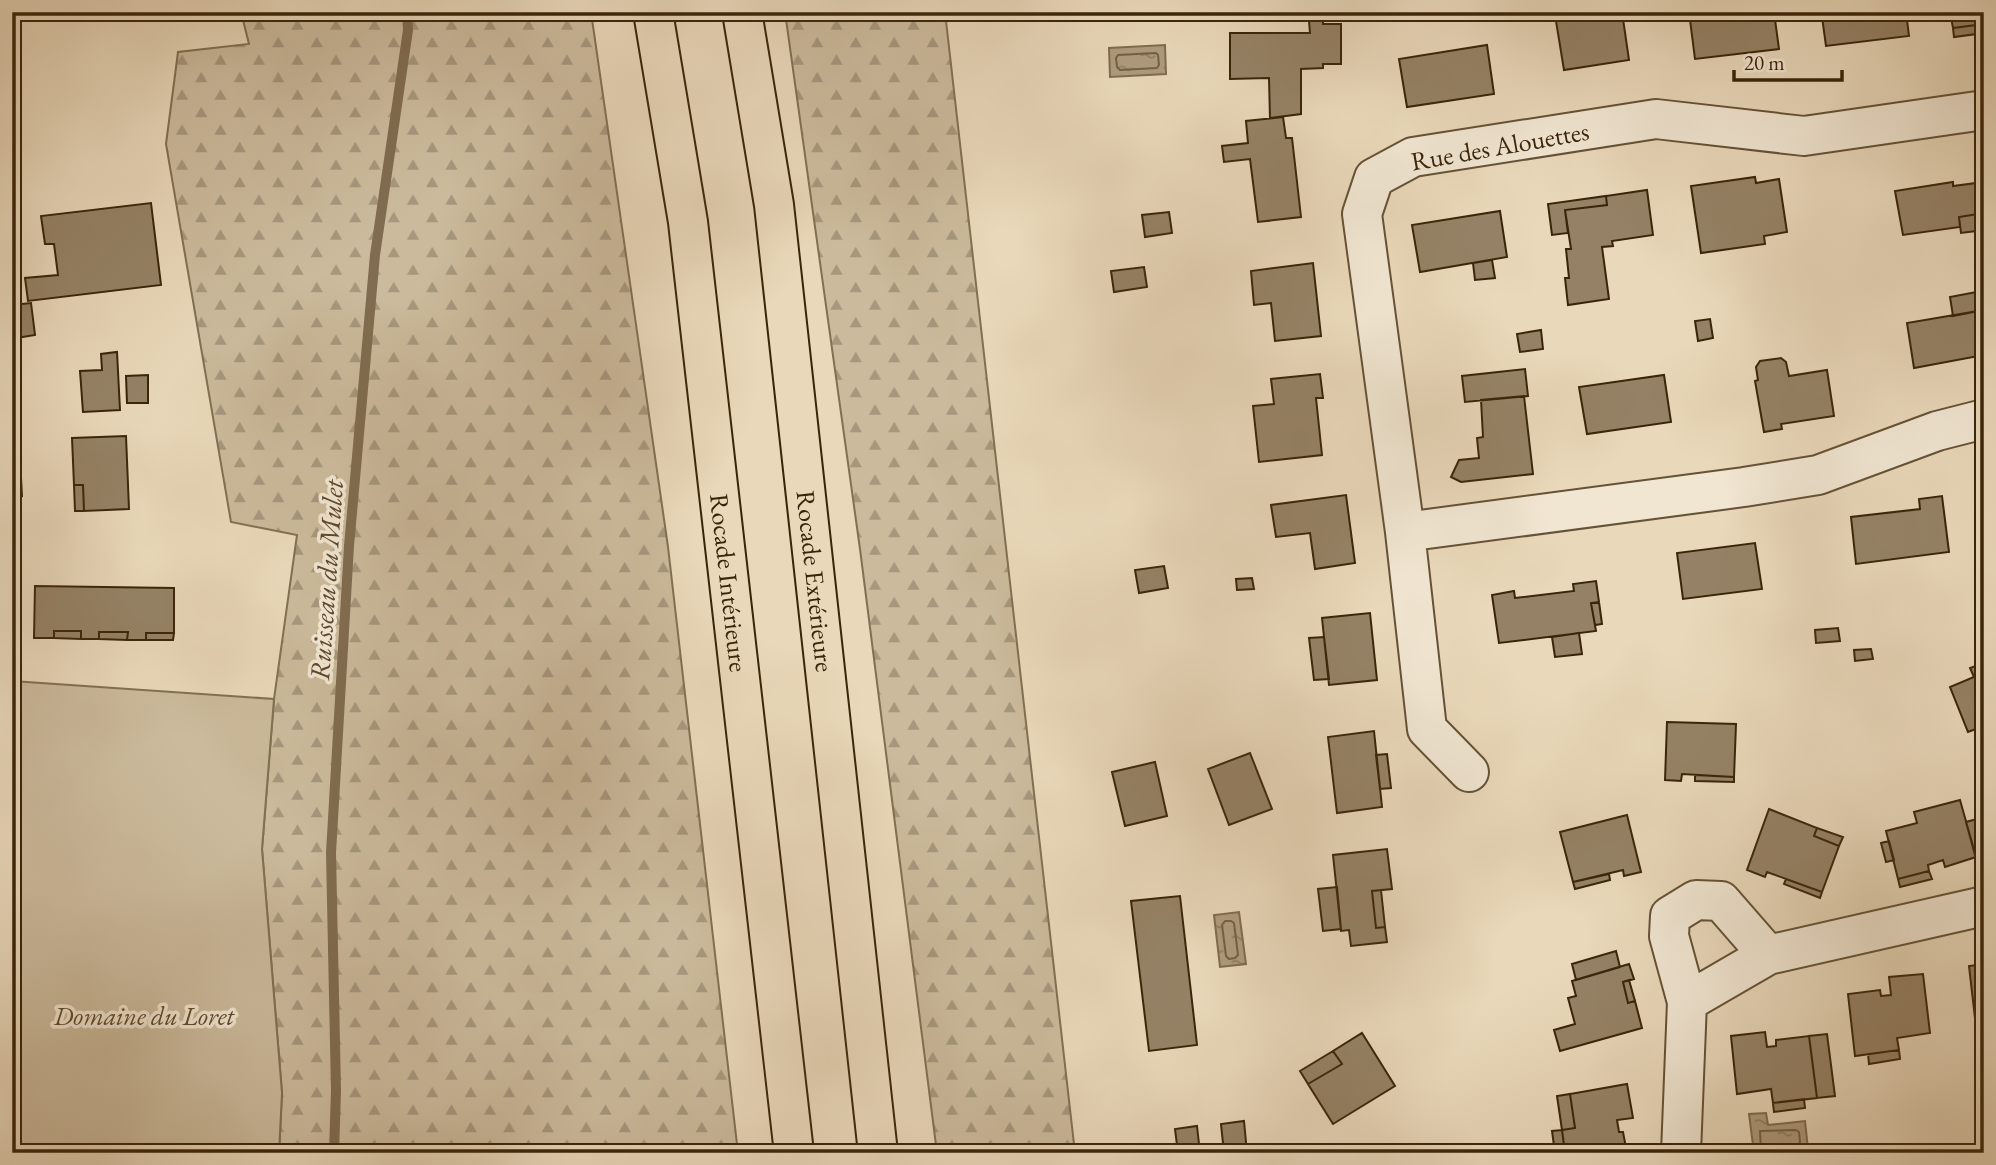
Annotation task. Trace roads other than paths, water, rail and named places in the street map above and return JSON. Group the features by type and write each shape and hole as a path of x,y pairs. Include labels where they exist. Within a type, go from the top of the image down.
{"highway":[{"name":"Rocade Intérieure","path":"653,12 688,222 794,1153"},
{"name":"Rocade Extérieure","path":"742,12 774,205 878,1153"}],"street":[{"name":"Rue des Alouettes","path":"1469,772 1427,729 1405,531 1362,214 1374,178 1413,157 1656,119 1804,136 1984,110"},
{"path":"1405,531 1818,475 1937,432 1984,419"},
{"path":"1681,1153 1687,1002 1669,936 1670,916 1696,900 1721,901 1768,955"},
{"path":"1687,1002 1768,955 1984,906"}],"water":[{"path":"1165,45 1166,74 1110,77 1109,48"},
{"path":"1239,912 1246,964 1220,967 1214,915"},
{"path":"1766,1113 1768,1125 1805,1121 1808,1149 1754,1153 1749,1114"}],"waterway":[{"name":"Ruisseau du Mulet","path":"334,1153 336,1091 331,853 349,546 375,255 408,30 407,12"}],"park label":[{"name":"Domaine du Loret","path":"144,1016"}]}
